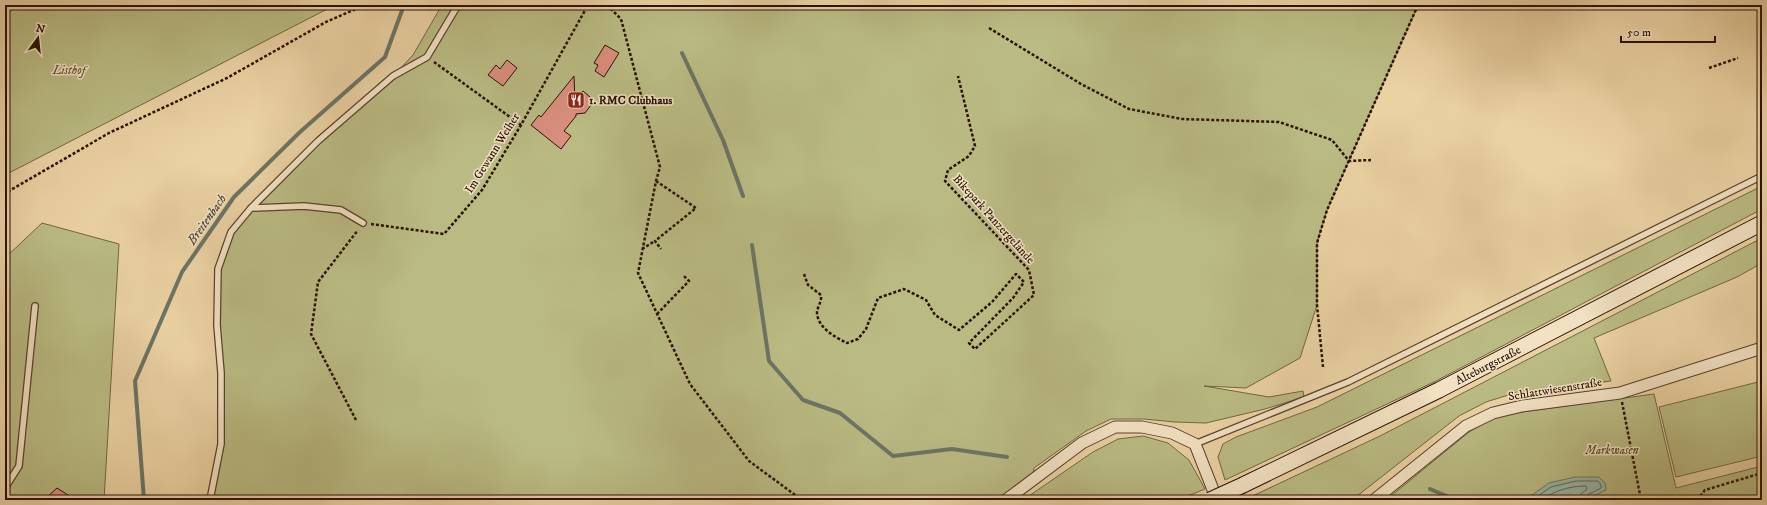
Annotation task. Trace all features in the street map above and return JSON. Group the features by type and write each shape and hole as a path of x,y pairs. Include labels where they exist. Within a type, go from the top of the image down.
{"main road":[{"name":"Alteburgstraße","path":"1210,500 1439,390 1762,223"}],"street":[{"name":"Schlattwiesenstraße","path":"1374,500 1466,426 1493,413 1522,406 1620,392 1762,348"},
{"path":"1006,500 1082,443 1115,428 1142,427 1172,434 1195,444 1218,500"}],"lane":[{"path":"210,500 222,444 222,373 217,325 218,270 231,232 251,208 318,141 393,76 427,56 458,5"},
{"path":"1195,444 1348,382 1762,176"},
{"path":"251,208 304,206 341,210 363,223"},
{"path":"5,488 19,466 35,306"}],"path":[{"path":"5,196 9,191 109,133 227,78 326,22 366,5"},
{"name":"Im Gewann Weiher","path":"363,223 444,234 482,190 521,125 588,5"},
{"path":"607,5 621,19 660,167 656,180 638,273 690,384 744,456 802,500"},
{"path":"1323,367 1318,305 1317,243 1327,210 1418,5"},
{"path":"990,28 1081,84 1129,110 1182,119 1279,122 1332,140 1349,161"},
{"path":"427,56 521,125"},
{"path":"1709,68 1738,58"},
{"name":"Bikepark Panzergelände","path":"804,274 808,285 821,295 822,301 817,312 821,325 836,337 847,343 858,339 866,329 878,298 904,289 926,300 935,315 959,330 992,302 1016,274 1024,282 1013,298 969,343 974,349 1034,295 1029,270 945,181 948,170 970,156 975,146 958,76"},
{"path":"1349,161 1371,160"},
{"path":"642,249 655,241 696,208 656,180"},
{"path":"356,420 311,334 318,282 363,223"},
{"path":"655,241 661,249"},
{"path":"657,314 689,281 684,275"},
{"path":"1620,392 1641,500"},
{"path":"1697,500 1705,490 1762,472"}],"green space":[{"name":"Listhof","path":"5,5 335,5 5,175"},
{"path":"442,5 1418,5 1327,210 1317,243 1317,305 1300,358 1246,388 1204,386 1269,397 1303,391 1304,397 1265,409 1206,423 1144,419 1111,419 1086,431 1034,468 1032,480 1006,500 210,500 221,443 217,325 218,269 231,232 287,172 393,76 413,55"},
{"path":"1762,186 1762,209 1436,381 1225,480 1218,457 1223,444 1236,437 1317,407"},
{"path":"42,223 119,244 104,500 5,500 9,390 5,380 5,258"},
{"path":"1762,238 1762,263 1737,277 1594,338 1611,381 1518,392 1486,402 1459,416 1352,500 1244,500 1380,436"},
{"path":"1762,381 1762,456 1676,477 1659,407"},
{"name":"Markwasen","path":"1654,394 1676,488 1762,466 1762,500 1386,500 1469,432 1494,418 1522,412"},
{"path":"1143,436 1168,443 1189,460 1205,489 1178,500 1023,500 1093,452 1118,439"}],"water":[{"path":"1575,477 1599,477 1605,483 1606,490 1586,500 1525,500 1549,483"}],"building":[{"path":"605,45 619,53 604,77 595,71 598,65 594,63"},
{"path":"507,60 517,68 503,86 488,75 496,65 500,69"},
{"path":"574,76 575,103 583,91 590,97 591,105 585,113 576,114 564,131 571,136 561,149 531,125 539,115 541,117"},
{"path":"57,488 76,500 44,500"}],"waterway":[{"name":"Breitenbach","path":"144,500 135,381 182,272 234,197 300,132 385,57 404,5"},
{"path":"682,53 723,140 743,196"},
{"path":"752,245 769,361 803,400 840,413 893,456 952,449 1007,457"},
{"path":"1430,489 1456,500"}],"place":[{"name":"1. RMC Clubhaus","path":"576,100"}]}
